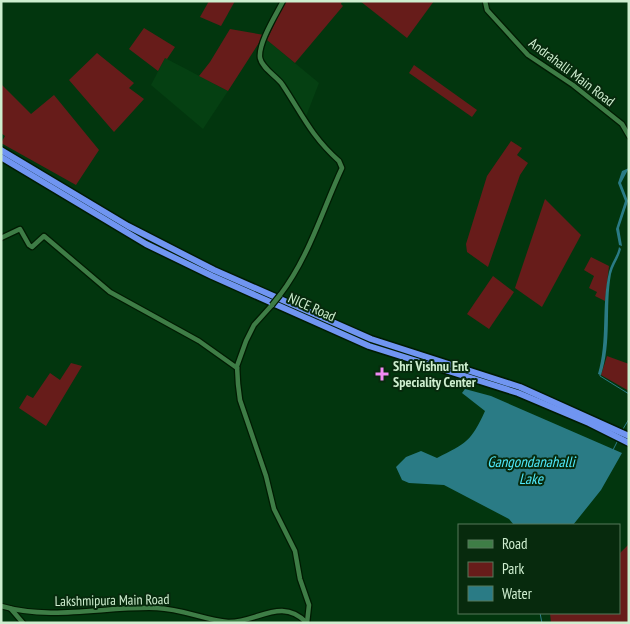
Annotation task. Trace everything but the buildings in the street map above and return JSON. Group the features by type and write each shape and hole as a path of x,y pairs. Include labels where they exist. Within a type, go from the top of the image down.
{"highway":[{"name":"NICE Road","path":"1,150 128,226 222,274 365,337 520,387 622,435 629,443"},
{"name":"NICE Road","path":"1,157 146,244 212,276 369,346 518,393 622,435"}],"street":[{"path":"283,1 268,29 260,61 282,84 314,136 339,161 342,168 332,187 322,218 293,276 272,306 249,333 237,368 240,400 266,476 274,509 295,551 300,579 309,605 307,623"},
{"name":"Andrahalli Main Road","path":"485,1 487,10 517,45 622,124 629,136"},
{"path":"1,238 20,228 28,245 32,246 44,236 110,292 199,341 237,368"},
{"name":"Lakshmipura Main Road","path":"1,606 61,612 164,608 227,622 247,620 277,610 290,613 307,623"},
{"path":"10,608 23,623"}],"shaded area":[{"path":"267,40 319,83 305,119 283,81 264,62 262,57"},
{"path":"165,58 228,91 203,129 151,85"}],"green space":[{"path":"209,1 235,1 221,26 200,17"},
{"path":"285,1 342,1 341,4 343,6 295,63 267,40"},
{"path":"360,1 434,1 407,38"},
{"path":"144,28 175,47 167,59 165,58 158,71 129,49"},
{"path":"230,29 264,35 228,91 199,76"},
{"path":"97,53 134,83 129,88 144,99 114,132 69,80"},
{"path":"414,65 477,110 472,117 409,73"},
{"path":"1,84 31,114 54,95 99,150 76,185 1,143 5,136 1,133"},
{"path":"511,141 522,148 517,155 528,163 520,175 488,267 467,252 466,244 487,176"},
{"path":"545,199 581,235 542,307 515,288"},
{"path":"591,257 609,266 605,301 595,296 597,292 589,288 594,276 584,270"},
{"path":"493,276 514,292 489,329 467,314"},
{"path":"607,356 629,364 629,391 601,375"},
{"path":"71,363 82,366 46,426 19,408 27,395 33,398 50,373 60,380"},
{"path":"629,544 629,623 551,623 550,614 620,614 620,553"}],"water":[{"path":"629,168 621,183 628,201 619,228 622,246 619,245 616,229 625,201 618,183 622,171"},
{"path":"619,247 621,249 611,274 609,287 606,350 601,375 598,374 603,348 605,298 610,269"},
{"name":"Gangondanahalli Lake","path":"465,389 491,396 622,453 601,490 574,524 513,524 509,519 444,485 409,483 402,480 396,467 406,457 421,451 437,458 467,441 476,429 485,411 462,393"}],"waterway":[{"path":"600,374 600,376 629,394"},
{"path":"623,429 629,419"},
{"path":"613,450 618,440"},
{"path":"540,614 542,623"}],"place":[{"name":"Shri Vishnu Ent Speciality Center","path":"382,374"}]}
